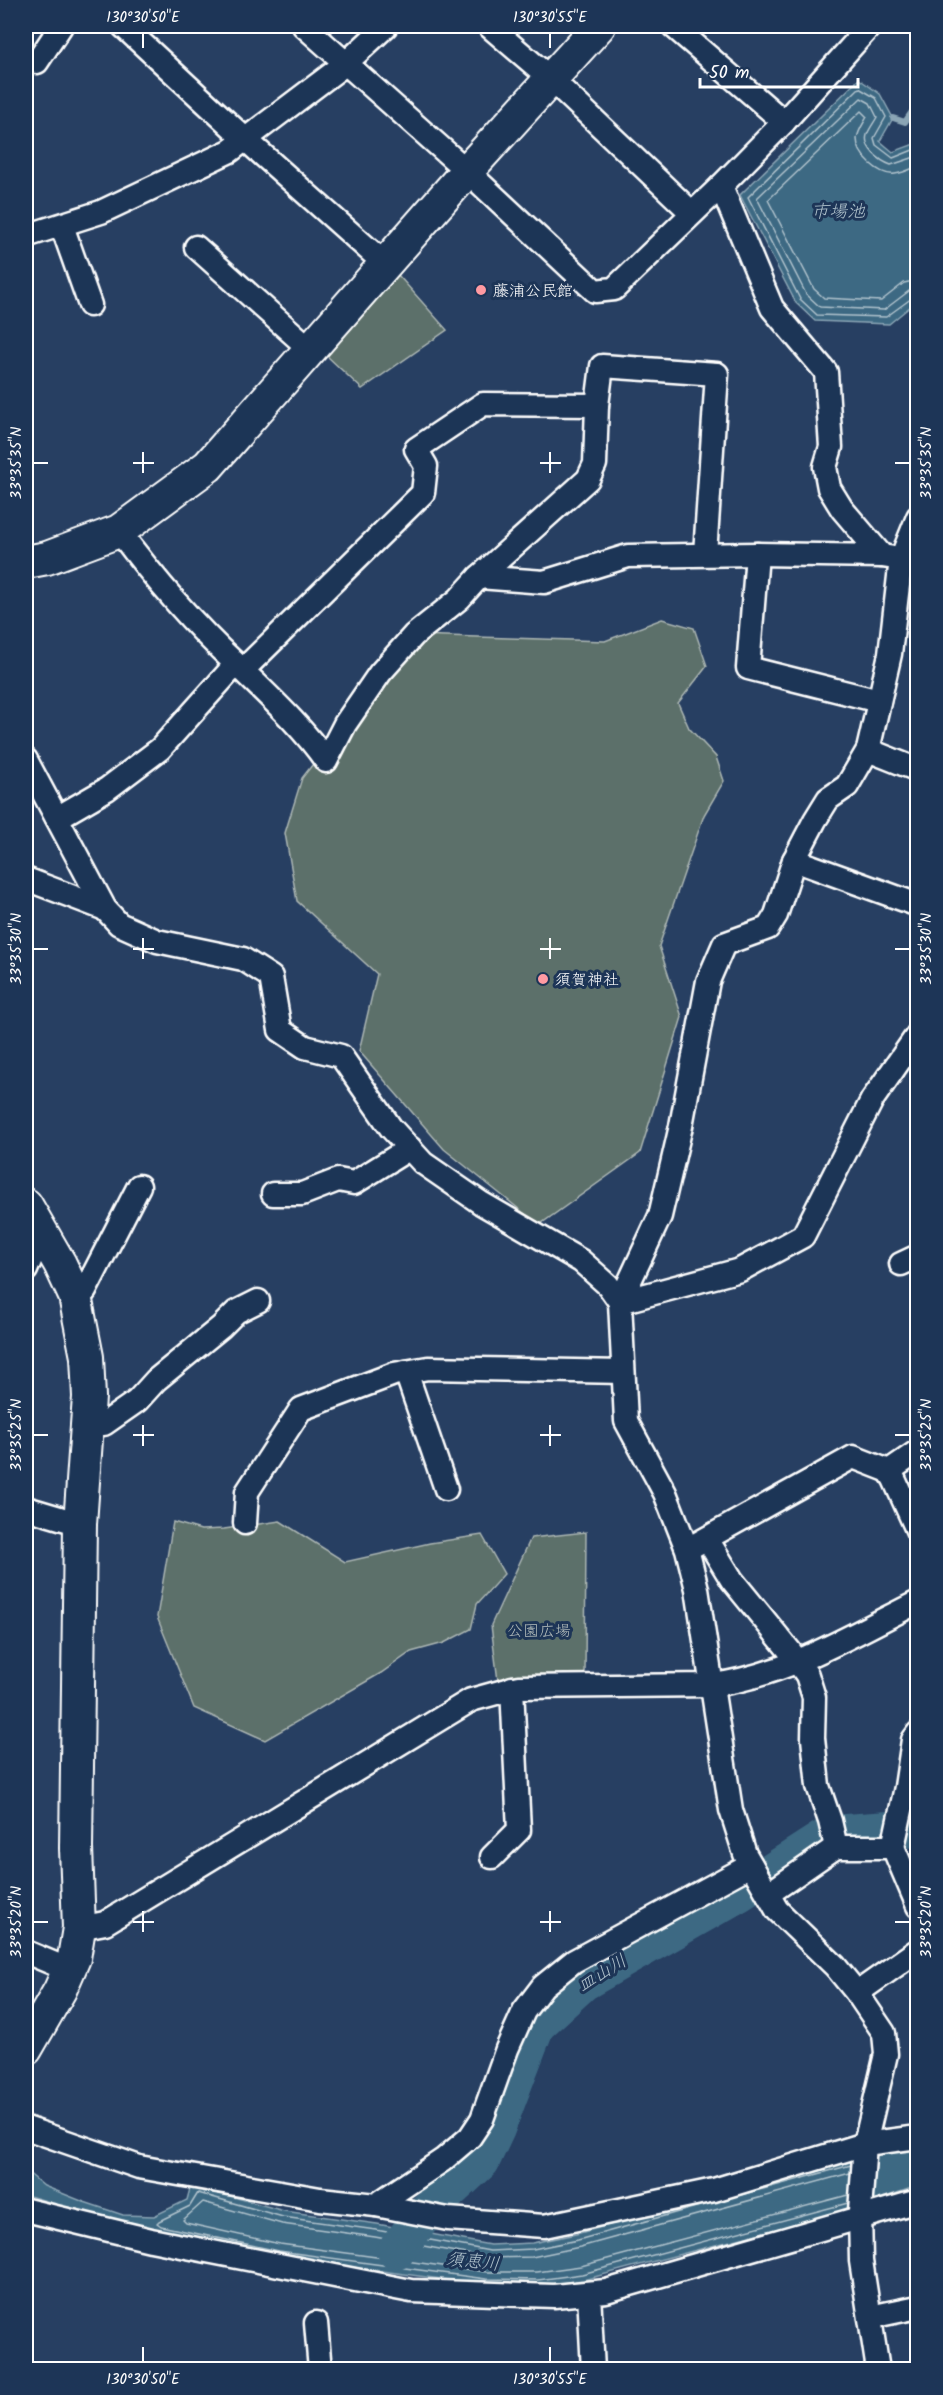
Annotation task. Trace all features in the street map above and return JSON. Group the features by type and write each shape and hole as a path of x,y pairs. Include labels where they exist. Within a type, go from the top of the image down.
{"street":[{"path":"29,64 61,26"},
{"path":"123,26 385,264"},
{"path":"304,26 467,171 595,291 615,289 721,186 784,122 865,27"},
{"path":"26,236 102,212 230,151 345,64 386,26"},
{"path":"489,26 551,79 692,213"},
{"path":"26,562 47,558 119,531 208,465 467,171 599,26"},
{"path":"673,26 784,122"},
{"path":"721,186 772,308 826,372 831,447 825,466 829,488 842,509 892,558"},
{"path":"62,226 90,305"},
{"path":"196,247 310,349"},
{"path":"119,531 146,567 315,744 326,761 345,724 380,672 414,635 459,599 479,577 588,479 595,464 597,405 602,366 717,374 705,554"},
{"path":"57,818 107,789 160,749 240,667 423,493 426,466 416,449 483,404 597,405"},
{"path":"836,1847 818,1786 813,1738 814,1697 807,1675 732,1580 697,1544 665,1493 626,1421 620,1302 660,1216 681,1126 708,981 724,944 768,927 776,915 795,860 815,820 828,799 847,786 868,750 890,654 892,558 918,517"},
{"path":"479,577 544,582 628,556 757,554 892,558"},
{"path":"757,554 748,668 879,701"},
{"path":"868,750 918,770"},
{"path":"26,760 105,909 119,924 157,941 243,959 271,977 280,1030 305,1047 341,1056 391,1128 423,1163 481,1203 581,1261 608,1285 620,1302"},
{"path":"795,860 918,905"},
{"path":"26,879 105,909"},
{"path":"620,1302 740,1270 803,1236 872,1100 918,1034"},
{"path":"273,1194 302,1194 338,1180 354,1182 410,1148"},
{"path":"75,1296 85,1292 139,1186"},
{"path":"26,1205 60,1264 75,1296 87,1357 89,1397 80,1524 76,1848 79,1928 74,1958 69,1970 26,2049"},
{"path":"87,1424 104,1424 137,1401 156,1380 236,1312 258,1301"},
{"path":"245,1523 247,1492 301,1410 394,1374 428,1368 623,1372"},
{"path":"406,1372 446,1489"},
{"path":"889,1471 918,1451"},
{"path":"697,1544 853,1457 889,1471 918,1532"},
{"path":"26,1508 80,1524"},
{"path":"697,1544 698,1589 731,1810 745,1854 777,1910 835,1966 857,1993 884,2033 886,2054 864,2148 860,2215 861,2261 878,2370"},
{"path":"79,1928 105,1923 471,1700 512,1688 713,1685 743,1681 799,1662 918,1602"},
{"path":"492,1857 519,1830 512,1688"},
{"path":"918,1733 913,1740 893,1847 918,1906"},
{"path":"768,1894 836,1847 893,1847"},
{"path":"386,2207 470,2137 482,2120 507,2049 525,2011 543,1986 574,1961 751,1865"},
{"path":"857,1993 918,1950"},
{"path":"26,1952 69,1970"},
{"path":"26,2128 139,2167 448,2219 544,2226 714,2190 864,2148 918,2137"},
{"path":"26,2210 151,2240 411,2291 554,2296 606,2291 860,2215 918,2200"},
{"path":"589,2293 593,2370"},
{"path":"870,2317 918,2307"},
{"path":"316,2323 320,2370"}],"green space":[{"path":"398,275 447,330 362,389 327,356"},
{"path":"662,619 694,628 707,666 678,703 689,728 716,757 724,781 704,815 659,946 682,1017 640,1153 539,1225 444,1149 359,1051 377,974 297,901 285,833 302,778 414,635 605,641"},
{"path":"280,1521 345,1562 430,1543 482,1535 504,1574 477,1604 471,1629 444,1643 411,1652 381,1673 265,1740 194,1708 157,1617 173,1522 201,1530"},
{"name":"公園広場","path":"586,1532 585,1677 498,1681 491,1625 531,1538"}],"water":[{"name":"市場池","path":"859,79 880,94 893,118 880,141 893,152 917,143 917,301 889,324 815,321 796,303 740,195"},
{"name":"須恵川","path":"918,2138 917,2186 851,2209 583,2280 538,2286 486,2285 277,2257 123,2224 26,2195 26,2171 44,2186 84,2202 123,2215 154,2216 187,2200 191,2185 284,2211 377,2224 490,2245 532,2243 576,2234 843,2161"}],"waterway":[{"path":"893,118 905,122 918,103"},
{"name":"皿山川","path":"396,2251 426,2212 481,2161 496,2129 536,2025 583,1982 739,1893 831,1834 918,1828"}],"place":[{"name":"藤浦公民館","path":"481,290"},
{"name":"須賀神社","path":"543,979"}]}
